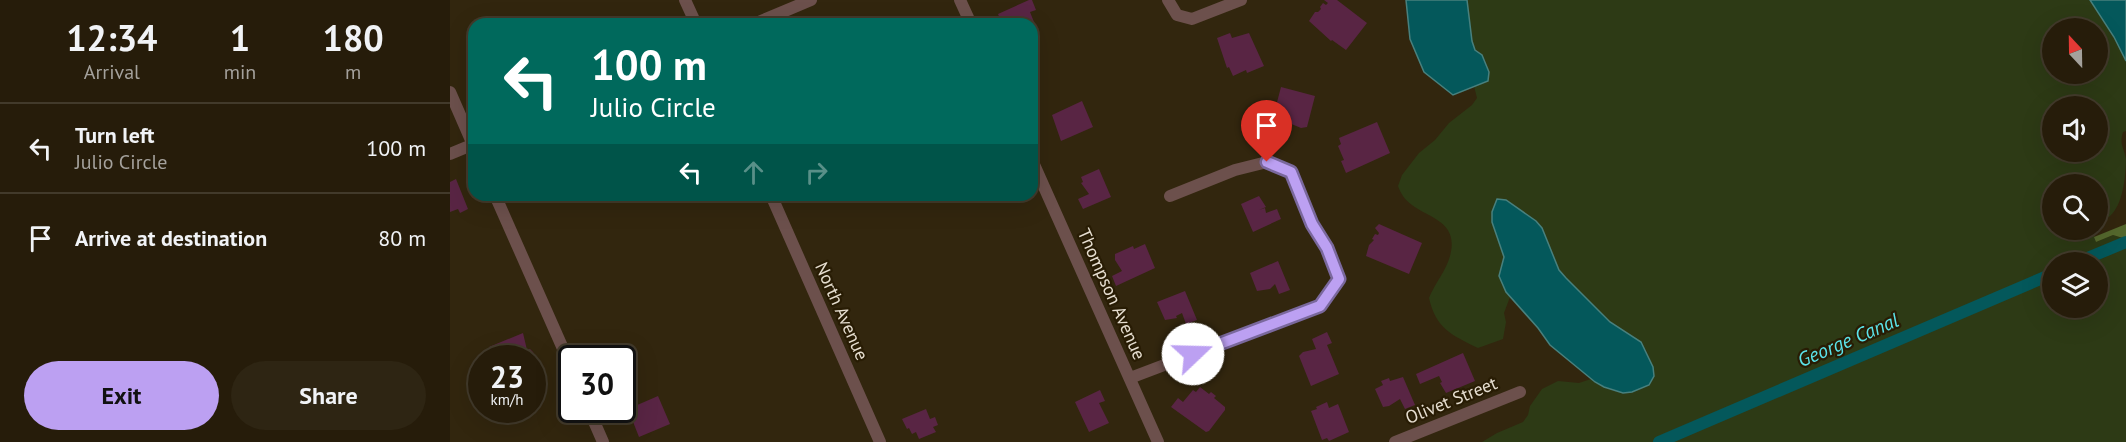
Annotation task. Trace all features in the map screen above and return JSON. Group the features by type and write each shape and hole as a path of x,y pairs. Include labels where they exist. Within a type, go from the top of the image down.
{"street":[{"path":"685,0 693,18"},
{"path":"768,18 811,0"},
{"path":"960,0 968,18"},
{"path":"1168,0 1177,15 1192,19 1240,0"},
{"path":"450,93 468,132"},
{"path":"450,154 468,147"},
{"path":"1130,378 1320,306 1339,279 1327,248 1312,224 1291,172 1267,162 1235,170 1170,196"},
{"name":"Thompson Avenue","path":"1038,173 1158,442"},
{"path":"498,201 561,345"},
{"name":"North Avenue","path":"774,201 880,442"},
{"name":"Olivet Street","path":"1395,442 1520,392"},
{"path":"595,423 603,442"}],"green space":[{"path":"1467,0 2090,0 2102,18 2042,18 2042,84 2108,84 2108,28 2126,61 2126,131 2123,132 2122,146 2126,159 2121,197 2118,205 2108,217 2108,174 2042,174 2042,240 2096,240 2096,242 2108,240 2108,237 2113,235 2126,239 2126,442 1482,442 1523,422 1530,406 1542,389 1558,381 1579,383 1591,379 1612,390 1633,390 1649,385 1653,367 1646,350 1634,337 1610,322 1559,271 1542,228 1536,221 1506,200 1495,203 1492,222 1504,257 1499,276 1510,297 1504,313 1506,322 1503,339 1478,348 1446,330 1436,317 1429,298 1450,256 1451,236 1435,218 1407,201 1398,186 1402,175 1419,153 1435,140 1449,123 1472,105 1477,98 1474,86 1488,81 1486,63 1475,49 1469,24"},
{"path":"2126,224 2126,239 2113,235 2108,237 2108,231"}],"water":[{"path":"1406,0 1467,0 1472,41 1475,50 1482,55 1489,72 1488,81 1453,95 1424,72 1410,39"},
{"path":"2090,0 2126,0 2126,61 2108,28 2108,18 2102,18"},
{"path":"1497,199 1506,200 1536,221 1542,228 1559,270 1610,322 1641,342 1653,367 1654,376 1649,385 1623,393 1595,382 1550,345 1506,292 1499,276 1504,257 1492,222 1492,212"}],"building":[{"path":"1029,0 1032,0 1036,10 1030,12 1032,18 1000,18 998,14"},
{"path":"1324,0 1337,0 1367,23 1346,50 1331,41 1309,21 1315,12 1321,9 1323,3 1326,5 1328,3"},
{"path":"1230,33 1232,38 1249,33 1264,66 1233,76 1229,67 1227,68 1217,38"},
{"path":"1281,87 1315,96 1307,127 1301,128 1289,123 1286,133 1270,129"},
{"path":"1082,101 1093,127 1061,141 1052,115"},
{"path":"1377,122 1390,153 1346,173 1338,146 1341,144 1339,138"},
{"path":"1099,169 1111,197 1083,209 1078,199 1089,194 1081,183 1083,182 1081,177"},
{"path":"456,179 468,209 460,213 458,209 450,212 450,182"},
{"path":"1259,196 1266,207 1259,210 1265,208 1266,213 1277,209 1281,219 1253,232 1241,204"},
{"path":"1379,224 1422,243 1409,274 1366,256 1369,245 1374,240 1372,239 1375,234 1379,233 1375,228"},
{"path":"1145,244 1155,268 1116,286 1112,276 1122,271 1115,260 1115,254 1133,246 1134,249"},
{"path":"1278,261 1290,290 1279,294 1275,284 1270,289 1257,291 1250,273"},
{"path":"1185,291 1197,320 1186,324 1182,313 1176,316 1177,318 1165,320 1157,302"},
{"path":"1327,332 1332,343 1327,345 1339,374 1311,386 1299,356 1303,352 1316,349 1312,339"},
{"path":"523,333 526,345 494,345"},
{"path":"1463,353 1475,381 1446,393 1439,376 1420,384 1416,374"},
{"path":"1403,377 1415,405 1405,409 1400,399 1383,407 1375,389 1383,385 1381,381"},
{"path":"1200,387 1216,396 1214,398 1225,407 1225,410 1206,432 1171,407 1178,398 1183,402 1193,390 1196,392"},
{"path":"1100,390 1105,401 1099,403 1109,423 1089,432 1075,402"},
{"path":"658,396 670,424 639,437 634,423 636,423 636,406"},
{"path":"1327,402 1329,408 1338,404 1349,432 1329,441 1327,438 1322,440 1311,411"},
{"path":"926,409 930,419 935,417 938,425 933,427 936,432 919,439 916,432 912,434 909,428 907,429 902,419"}],"waterway":[{"name":"George Canal","path":"2102,252 2126,242"},
{"name":"George Canal","path":"1659,442 2042,278"}],"route":[{"path":"1193,354 1320,306 1339,279 1327,248 1312,224 1291,172 1267,162"}]}
